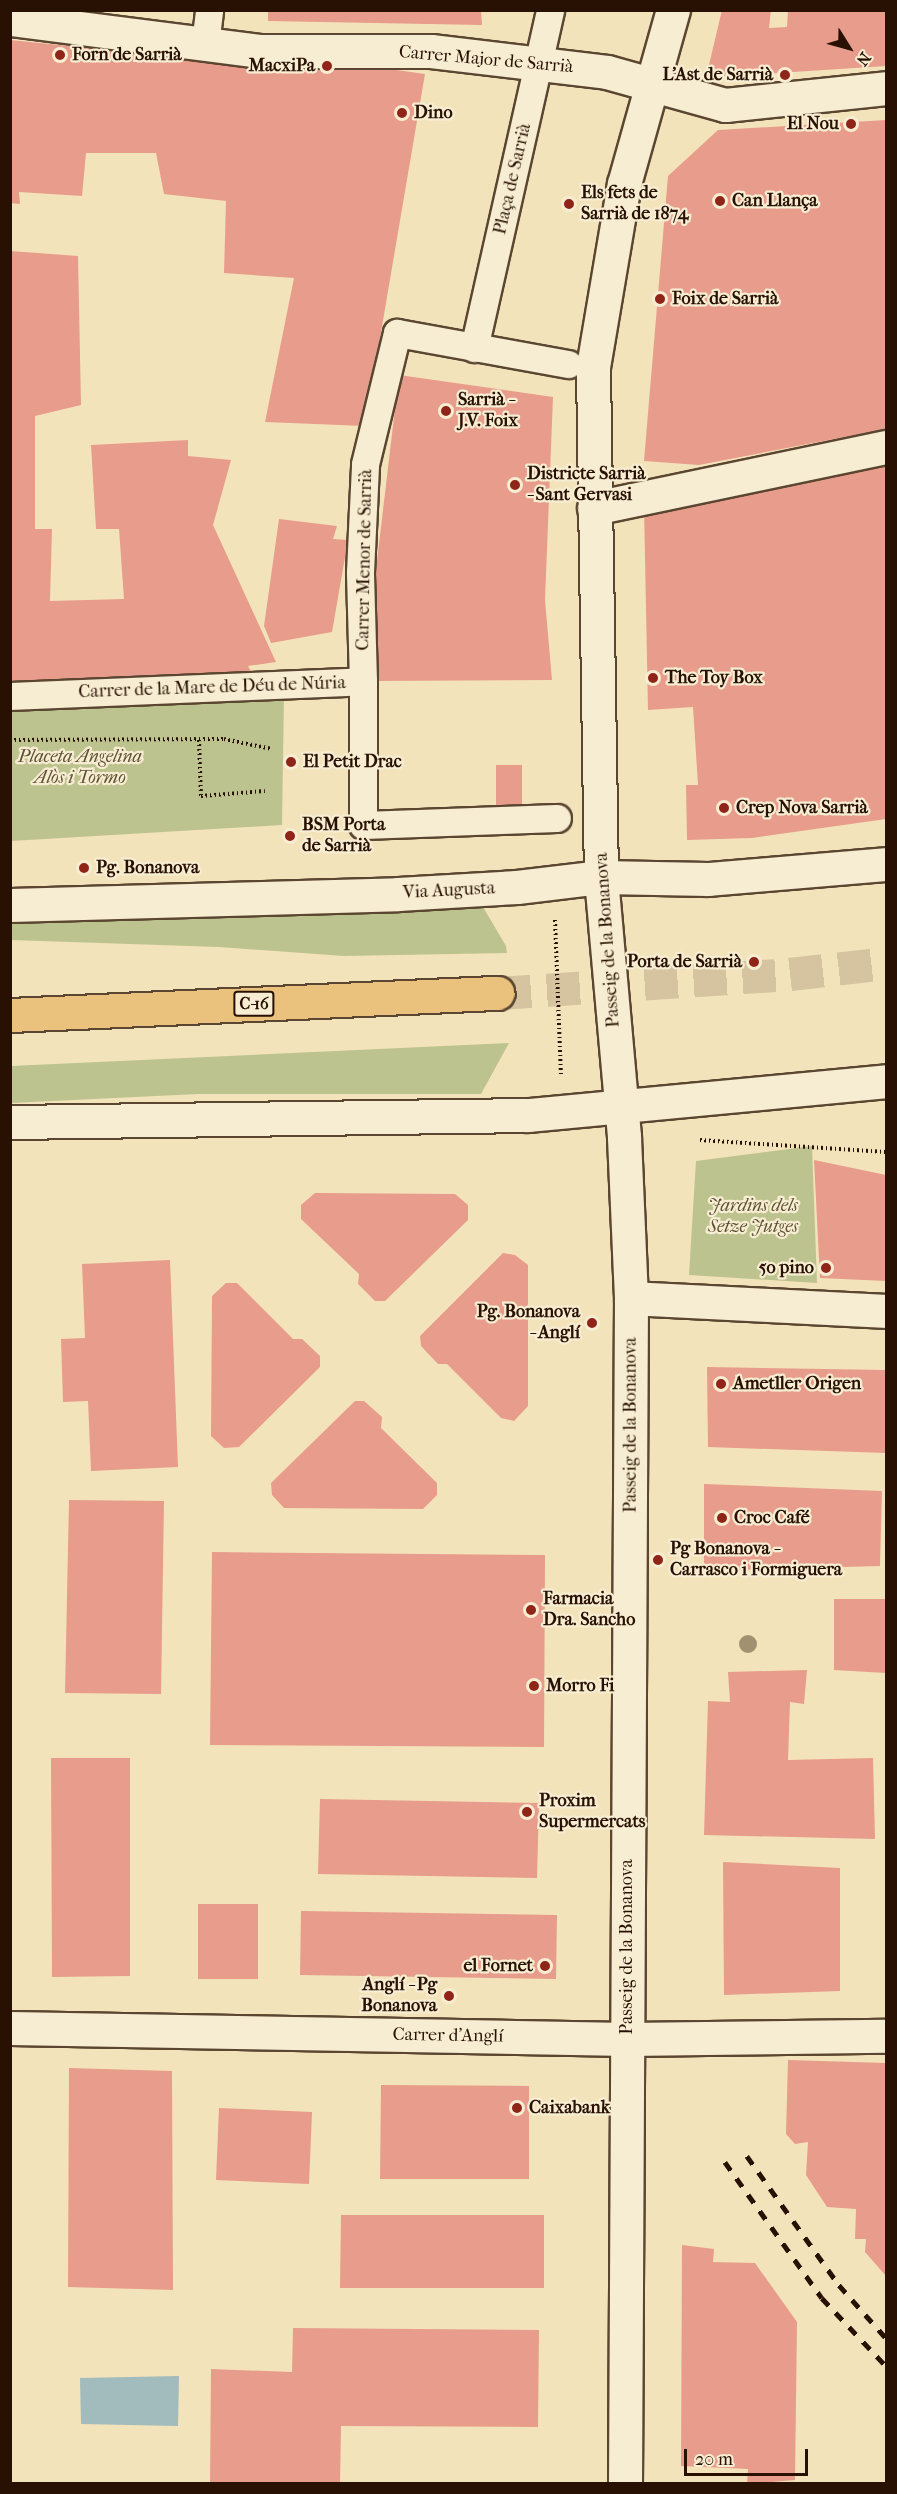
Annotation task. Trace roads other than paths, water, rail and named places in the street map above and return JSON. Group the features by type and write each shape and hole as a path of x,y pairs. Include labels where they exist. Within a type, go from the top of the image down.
{"highway":[{"name":"C-16","path":"10,1015 498,993"}],"street":[{"path":"204,44 209,10"},
{"name":"Plaça de Sarrià","path":"474,348 540,64 550,10"},
{"path":"474,348 580,366 624,184 673,10"},
{"name":"Carrer Major de Sarrià","path":"17,17 261,51 431,51 607,72 652,87 725,105 886,88"},
{"name":"Carrer Menor de Sarrià","path":"363,681 360,572 365,464 397,333 474,348"},
{"name":"Passeig de la Bonanova","path":"580,366 594,508 601,877 621,1108 631,1298 625,2484"},
{"path":"594,508 886,447"},
{"name":"Carrer de la Mare de Déu de Núria","path":"10,696 363,681 363,825 557,818"},
{"name":"Via Augusta","path":"10,905 398,894 601,877 708,879 886,864"},
{"path":"10,1122 561,1113 886,1081"},
{"path":"631,1298 886,1311"},
{"name":"Carrer d'Anglí","path":"10,2028 627,2039 886,2036"}],"water":[{"path":"179,2376 178,2426 81,2424 80,2378"}],"tunnel":[{"path":"498,993 790,974 886,963"}],"railway":[{"path":"747,2156 839,2285 886,2338"},
{"path":"725,2162 822,2298 886,2366"}],"place":[{"name":"Forn de Sarrià","path":"60,55"},
{"name":"MacxiPa","path":"327,66"},
{"name":"L'Ast de Sarrià","path":"785,75"},
{"name":"Dino","path":"402,113"},
{"name":"El Nou","path":"851,124"},
{"name":"Can Llança","path":"720,201"},
{"name":"Els fets de Sarrià de 1874","path":"569,204"},
{"name":"Foix de Sarrià","path":"660,299"},
{"name":"Sarrià - J.V. Foix","path":"446,411"},
{"name":"Districte Sarrià - Sant Gervasi","path":"515,485"},
{"name":"The Toy Box","path":"653,678"},
{"name":"El Petit Drac","path":"291,762"},
{"name":"Crep Nova Sarrià","path":"724,808"},
{"name":"BSM Porta de Sarrià","path":"290,836"},
{"name":"Pg. Bonanova","path":"84,868"},
{"name":"Porta de Sarrià","path":"754,962"},
{"name":"5o pino","path":"826,1268"},
{"name":"Pg. Bonanova - Anglí","path":"592,1323"},
{"name":"Ametller Origen","path":"721,1384"},
{"name":"Croc Café","path":"722,1518"},
{"name":"Pg Bonanova - Carrasco i Formiguera","path":"658,1560"},
{"name":"Farmacia Dra. Sancho","path":"531,1610"},
{"name":"Morro Fi","path":"534,1686"},
{"name":"Proxim Supermercats","path":"527,1812"},
{"name":"el Fornet","path":"545,1966"},
{"name":"Anglí - Pg Bonanova","path":"449,1996"},
{"name":"Caixabank","path":"517,2108"}],"park label":[{"name":"Placeta Angelina Alòs i Tormo","path":"80,768"},
{"name":"Jardins dels Setze Jutges","path":"753,1217"}]}
